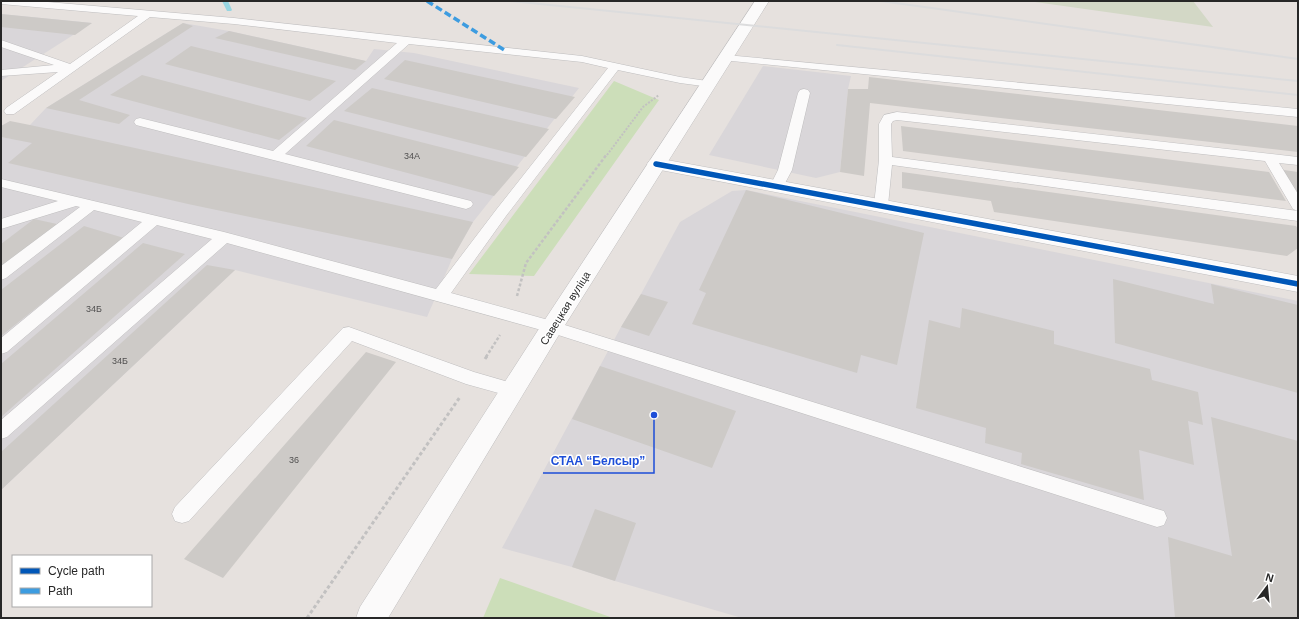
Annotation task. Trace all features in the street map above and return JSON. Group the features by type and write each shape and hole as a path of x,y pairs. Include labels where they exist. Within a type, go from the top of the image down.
{"main road":[{"name":"Савецкая вуліца","path":"371,618 552,327 656,164 710,84 762,1"},
{"path":"656,164 1298,284"}],"lane":[{"path":"1,1 234,21 406,41 582,59 680,80 710,84"},
{"path":"10,111 149,13"},
{"path":"274,156 406,41"},
{"path":"1,43 72,68"},
{"path":"726,58 1298,113"},
{"path":"440,296 615,66"},
{"path":"1,73 72,68"},
{"path":"777,186 785,170 804,93"},
{"path":"881,205 886,160 885,124 888,118 897,116 1298,161"},
{"path":"140,122 466,204"},
{"path":"1270,158 1298,206"},
{"path":"886,160 1298,216"},
{"path":"1,183 224,237 552,327 1157,518"},
{"path":"1,224 75,201"},
{"path":"1,274 92,205"},
{"path":"1,347 154,220"},
{"path":"1,430 224,237"},
{"path":"182,514 349,333 472,379 513,390"}],"shaded area":[{"path":"1,14 92,23 1,81"},
{"path":"183,23 229,31 366,61 374,49 414,53 579,88 473,222 452,259 427,317 235,270 1,490 1,137 13,139 30,125 46,108"},
{"path":"763,66 851,76 848,89 840,172 816,178 709,155"},
{"path":"746,190 1298,301 1298,618 742,618 572,567 502,548 621,327 641,294 680,222 732,191"}],"green space":[{"path":"1028,1 1193,1 1213,27"},
{"path":"614,81 659,100 534,276 469,274"},
{"path":"500,578 613,618 483,618"}],"building":[{"path":"1,14 92,23 75,35 1,27"},
{"path":"183,23 193,26 79,100 130,115 119,124 46,108"},
{"path":"229,31 366,61 355,70 215,38"},
{"path":"191,46 336,81 310,101 165,64"},
{"path":"405,60 575,97 556,119 384,79"},
{"path":"142,75 307,118 279,140 110,95"},
{"path":"869,77 1298,126 1298,152 870,103 864,176 840,172 848,89 868,89"},
{"path":"372,88 549,129 526,157 344,111"},
{"path":"334,120 519,167 494,196 306,146"},
{"path":"10,121 473,222 452,259 188,204 8,163 32,143 1,137 1,126"},
{"path":"901,126 1269,172 1286,201 903,151"},
{"path":"1277,169 1298,172 1298,200"},
{"path":"902,172 1296,226 1298,229 1298,248 1287,256 994,212 991,201 902,188"},
{"path":"746,190 924,233 897,365 861,355 857,373 692,324 706,293 699,290"},
{"path":"34,219 57,224 1,266 1,244"},
{"path":"84,226 124,238 1,336 1,290"},
{"path":"143,243 185,254 1,417 1,364"},
{"path":"207,265 235,270 1,490 1,452"},
{"path":"1113,279 1214,304 1211,284 1298,305 1298,393 1115,343"},
{"path":"641,294 668,302 649,336 621,327"},
{"path":"962,308 1054,331 1054,344 1150,369 1152,380 1198,392 1203,425 1188,421 1194,465 1139,450 1144,500 1021,464 1022,453 985,443 986,428 916,408 929,320 960,328"},
{"path":"366,352 396,362 223,578 184,559"},
{"path":"600,366 736,411 712,468 572,419"},
{"path":"1211,417 1298,441 1298,618 1175,618 1168,537 1232,556"},
{"path":"595,509 636,523 615,581 572,567"}],"waterway":[{"path":"225,1 229,10"}],"railway":[{"path":"511,1 1298,81"},
{"path":"881,1 1298,59"},
{"path":"837,45 1298,95"}],"marked path":[{"path":"427,1 506,51"}],"cycle path":[{"path":"656,164 1298,284"}],"place":[{"name":"СТАА “Белсыр”","path":"654,415"}]}
